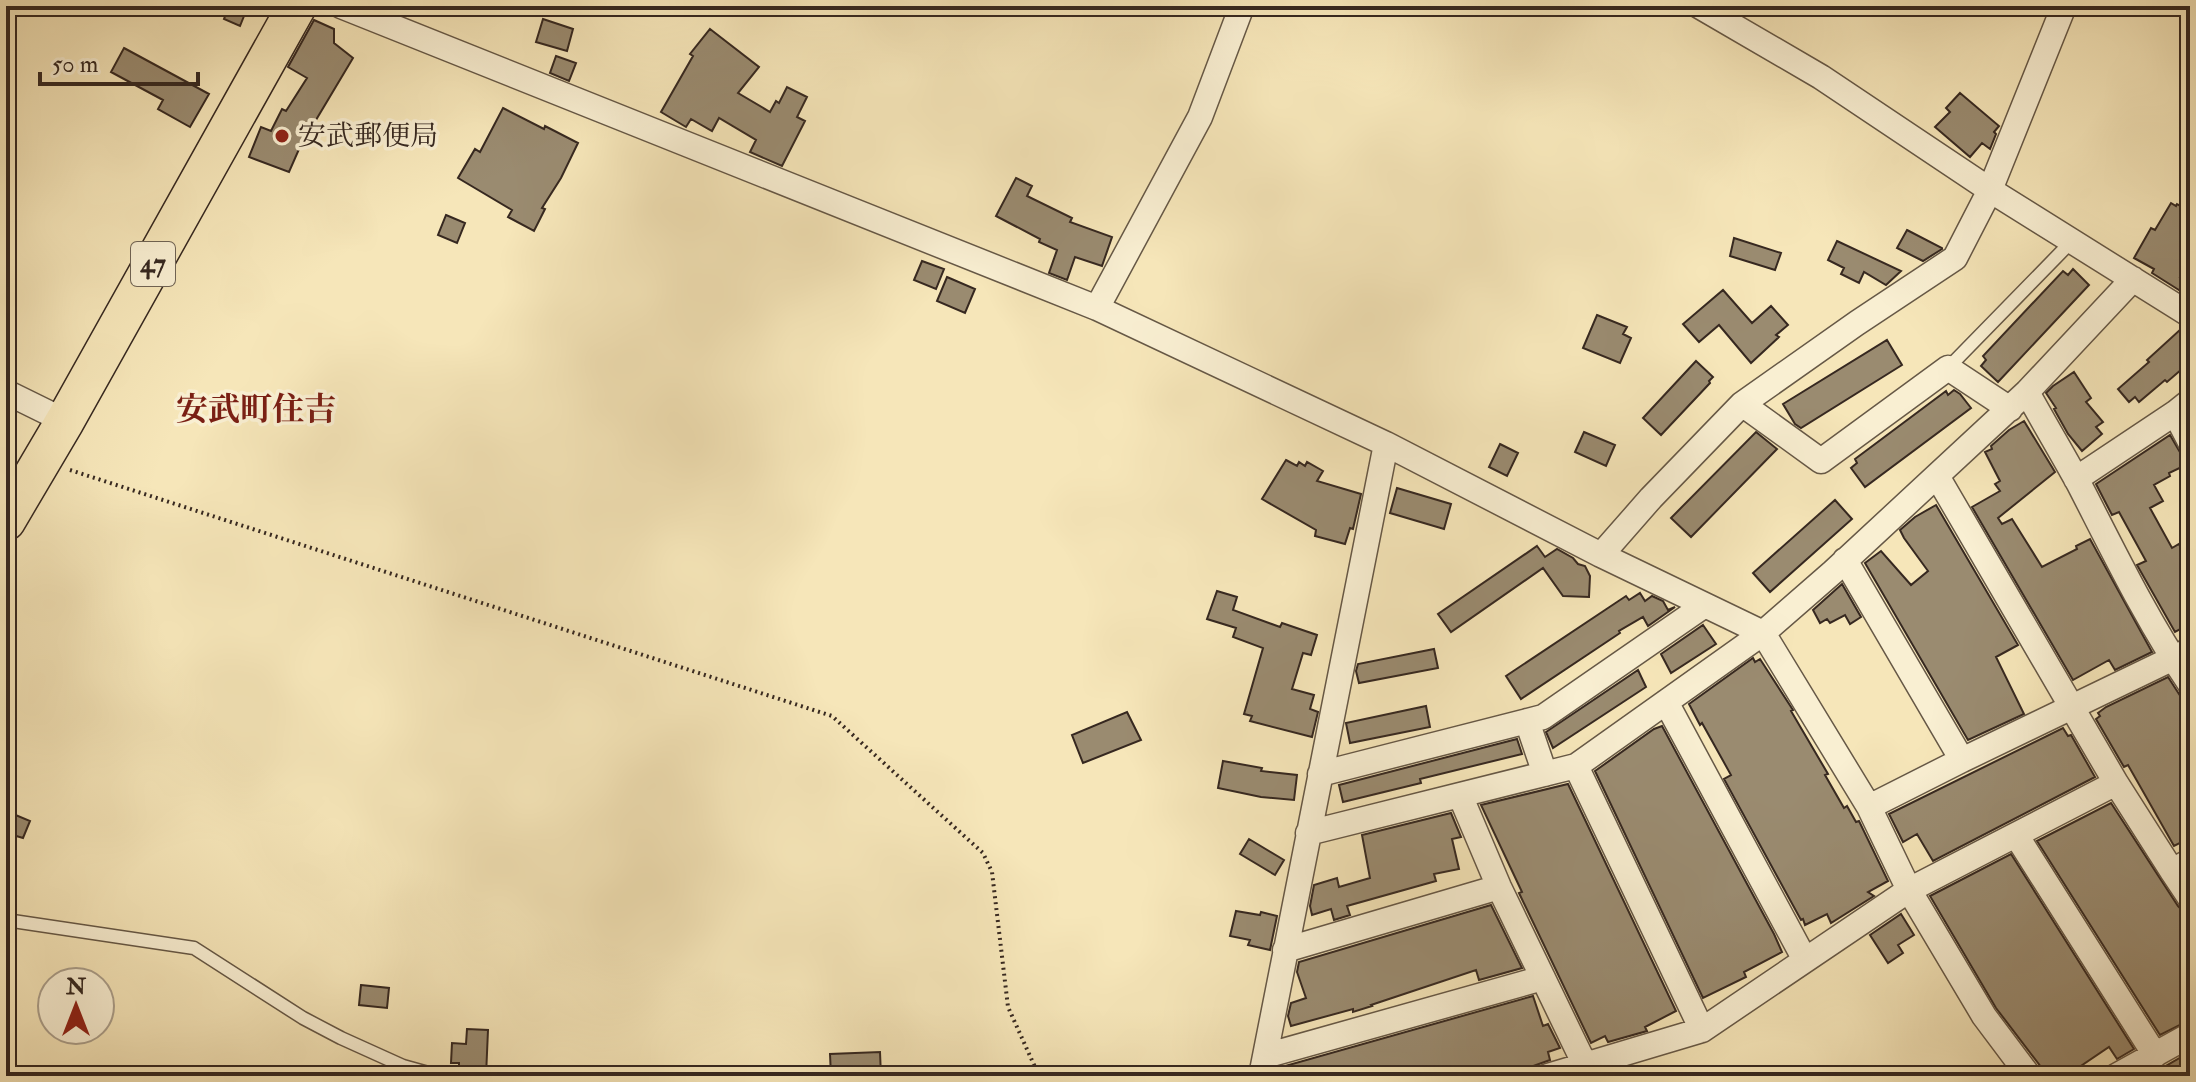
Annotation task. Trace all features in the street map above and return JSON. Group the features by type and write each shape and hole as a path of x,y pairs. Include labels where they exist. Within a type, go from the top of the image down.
{"main road":[{"name":"47","path":"6,521 297,6"}],"street":[{"path":"341,6 1097,308 1386,444 1601,555 1763,633 1869,807 1909,890 1984,1016 2029,1076"},
{"path":"1097,308 1200,117 1242,6"},
{"path":"1699,6 1821,77 1990,190 2190,315"},
{"path":"1601,555 1742,404 1955,258 1990,190 2064,6"},
{"path":"1308,833 1576,766 1763,633 2018,400 2133,279"},
{"path":"1742,404 1821,461 1948,368 2018,400 2076,479 2123,570 2181,654 2190,684"},
{"path":"6,392 65,421"},
{"path":"2076,479 2183,407 2190,442"},
{"path":"1386,444 1263,1066 1543,978"},
{"path":"1937,476 2116,783 2181,866 2190,898"},
{"path":"1845,560 1962,760"},
{"path":"1320,774 1543,717 1705,605"},
{"path":"1869,807 2181,654"},
{"path":"1666,702 1805,960"},
{"path":"1527,721 1545,774"},
{"path":"1576,766 1702,1030"},
{"path":"1548,1076 1702,1030 1909,890 2116,783"},
{"path":"1460,795 1499,887 1585,1065"},
{"path":"2016,835 2155,1055"},
{"path":"1285,950 1499,887"},
{"path":"2116,1076 2190,1035"}],"lane":[{"path":"1948,368 2072,241"},
{"path":"6,920 194,948 328,1032 403,1066 439,1076"}],"path":[{"path":"40,462 832,716 983,853 992,872 1008,1007 1039,1076"}],"building":[{"path":"229,6 248,6 240,26 224,19"},
{"path":"543,19 573,29 567,51 536,42"},
{"path":"314,20 334,29 334,43 353,58 313,125 316,127 308,142 303,140 289,172 249,157 261,127 271,131 282,109 286,111 307,78 288,67"},
{"path":"710,29 759,67 738,93 770,112 787,87 807,97 797,117 805,121 782,166 750,152 756,140 719,118 712,131 691,119 686,127 661,112 693,56 690,54"},
{"path":"124,48 209,94 190,127 158,109 163,100 111,72"},
{"path":"556,56 576,63 569,81 550,73"},
{"path":"1960,93 1999,126 1994,132 1996,134 1990,149 1982,143 1970,157 1935,127 1950,112 1946,108"},
{"path":"503,108 578,143 542,208 545,209 534,231 508,217 512,210 458,178 475,149 480,152"},
{"path":"1016,178 1032,186 1027,196 1072,218 1070,222 1112,237 1102,266 1075,257 1067,280 1049,273 1057,250 996,216"},
{"path":"2171,203 2190,211 2190,260 2180,277 2190,282 2190,297 2152,273 2154,269 2134,258 2151,228 2155,230"},
{"path":"446,215 465,223 457,243 438,235"},
{"path":"1907,230 1942,249 1923,261 1897,248"},
{"path":"1734,238 1781,253 1775,270 1730,256"},
{"path":"1837,241 1901,271 1886,285 1864,272 1859,283 1841,274 1844,268 1828,260"},
{"path":"922,261 944,269 936,289 914,280"},
{"path":"2073,269 2089,285 1998,382 1981,366 1986,360 1983,356 2063,271 2068,275"},
{"path":"947,277 975,289 965,313 937,301"},
{"path":"1723,290 1752,323 1771,306 1788,325 1751,363 1719,325 1699,342 1683,324"},
{"path":"1597,315 1627,327 1623,334 1631,338 1620,363 1583,348"},
{"path":"2182,328 2190,330 2190,362 2139,402 2135,397 2129,402 2118,389"},
{"path":"1887,340 1902,365 1801,428 1795,424 1783,404"},
{"path":"1696,361 1713,377 1661,435 1643,418"},
{"path":"2074,372 2091,398 2086,402 2103,422 2096,427 2102,434 2082,451 2068,434 2046,393"},
{"path":"1954,390 1971,408 1865,487 1851,468 1857,463 1855,459 1946,391 1948,395"},
{"path":"2024,421 2055,472 1998,518 2002,524 2012,519 2042,567 2090,539 2152,652 2115,670 2109,660 2073,680 1972,507 2000,491 1995,484 2000,481 1985,452"},
{"path":"1584,432 1615,445 1606,466 1575,452"},
{"path":"1756,432 1777,449 1691,537 1671,518"},
{"path":"2170,435 2181,454 2190,457 2190,463 2169,473 2170,476 2154,485 2163,501 2150,508 2172,548 2179,544 2190,565 2190,624 2175,632 2137,565 2146,561 2119,512 2112,515 2096,484"},
{"path":"1500,444 1518,453 1507,476 1489,467"},
{"path":"1286,460 1297,466 1299,462 1305,466 1307,462 1323,471 1317,481 1361,494 1353,529 1350,528 1345,544 1315,536 1316,530 1262,499"},
{"path":"1397,488 1451,504 1444,529 1390,513"},
{"path":"1835,500 1852,519 1770,592 1753,573"},
{"path":"1936,505 2018,645 1996,657 2024,714 1968,740 1865,563 1881,551 1911,585 1928,571 1900,530"},
{"path":"1537,546 1545,557 1557,549 1585,566 1590,576 1589,597 1563,596 1543,568 1451,632 1438,614"},
{"path":"1842,584 1861,617 1850,624 1845,615 1830,623 1827,619 1820,623 1813,610"},
{"path":"1217,591 1237,597 1233,610 1280,627 1282,623 1317,635 1311,655 1303,653 1292,689 1314,695 1310,709 1318,712 1312,737 1250,721 1252,716 1244,714 1263,648 1233,637 1236,628 1207,619"},
{"path":"1640,593 1645,601 1652,596 1663,601 1668,610 1675,607 1648,626 1643,617 1619,631 1521,699 1506,676 1626,596 1629,600"},
{"path":"1703,625 1716,644 1671,673 1661,654"},
{"path":"1434,649 1438,668 1359,683 1358,664"},
{"path":"1753,658 1755,662 1760,659 1793,710 1844,808 1847,806 1856,822 1859,821 1888,881 1868,892 1874,896 1831,923 1827,914 1805,925 1801,920 1724,779 1731,775 1689,704"},
{"path":"1638,670 1646,687 1553,748 1546,732"},
{"path":"2168,677 2190,711 2190,838 2174,846 2128,765 2124,767 2096,719 2106,707"},
{"path":"1426,706 1430,727 1350,743 1346,723"},
{"path":"1127,712 1141,740 1083,763 1072,735"},
{"path":"1662,726 1782,952 1744,972 1746,977 1703,998 1595,771"},
{"path":"2063,728 2068,736 2071,735 2095,777 1933,861 1917,834 1903,842 1889,814"},
{"path":"1517,739 1522,754 1343,802 1339,785"},
{"path":"1223,761 1262,768 1261,771 1297,775 1294,800 1218,788"},
{"path":"1568,784 1676,1011 1645,1027 1647,1031 1608,1042 1605,1036 1591,1043 1519,893 1522,892 1481,805"},
{"path":"2111,803 2178,906 2190,913 2190,1020 2160,1035 2037,841"},
{"path":"6,811 30,821 23,838 6,833"},
{"path":"1451,813 1461,837 1452,839 1459,869 1434,874 1436,881 1347,906 1350,915 1334,920 1331,909 1312,915 1310,906 1314,885 1337,878 1339,887 1370,878 1362,835"},
{"path":"1249,839 1284,860 1275,875 1240,854"},
{"path":"2011,854 2134,1049 2117,1059 2109,1047 2066,1076 2044,1076 2041,1067 1996,1008 1930,896"},
{"path":"1491,905 1522,968 1479,980 1476,970 1353,1012 1353,1009 1291,1026 1288,1016 1291,1003 1306,998 1297,972 1299,962"},
{"path":"1236,911 1277,916 1270,950 1248,945 1250,940 1230,936"},
{"path":"1901,914 1914,935 1898,945 1903,953 1888,963 1870,935"},
{"path":"361,985 389,988 387,1008 359,1005"},
{"path":"1533,996 1543,1026 1548,1024 1560,1048 1548,1052 1550,1060 1525,1069 1500,1076 1276,1076 1278,1068"},
{"path":"467,1029 488,1030 486,1076 459,1076 459,1063 451,1063 452,1043 466,1044"},
{"path":"880,1052 881,1076 831,1076 830,1054"},
{"path":"2190,1052 2190,1076 2147,1076 2162,1068"}],"place":[{"name":"安武郵便局","path":"282,136"}],"district":[{"name":"安武町住吉","path":"256,410"}]}
